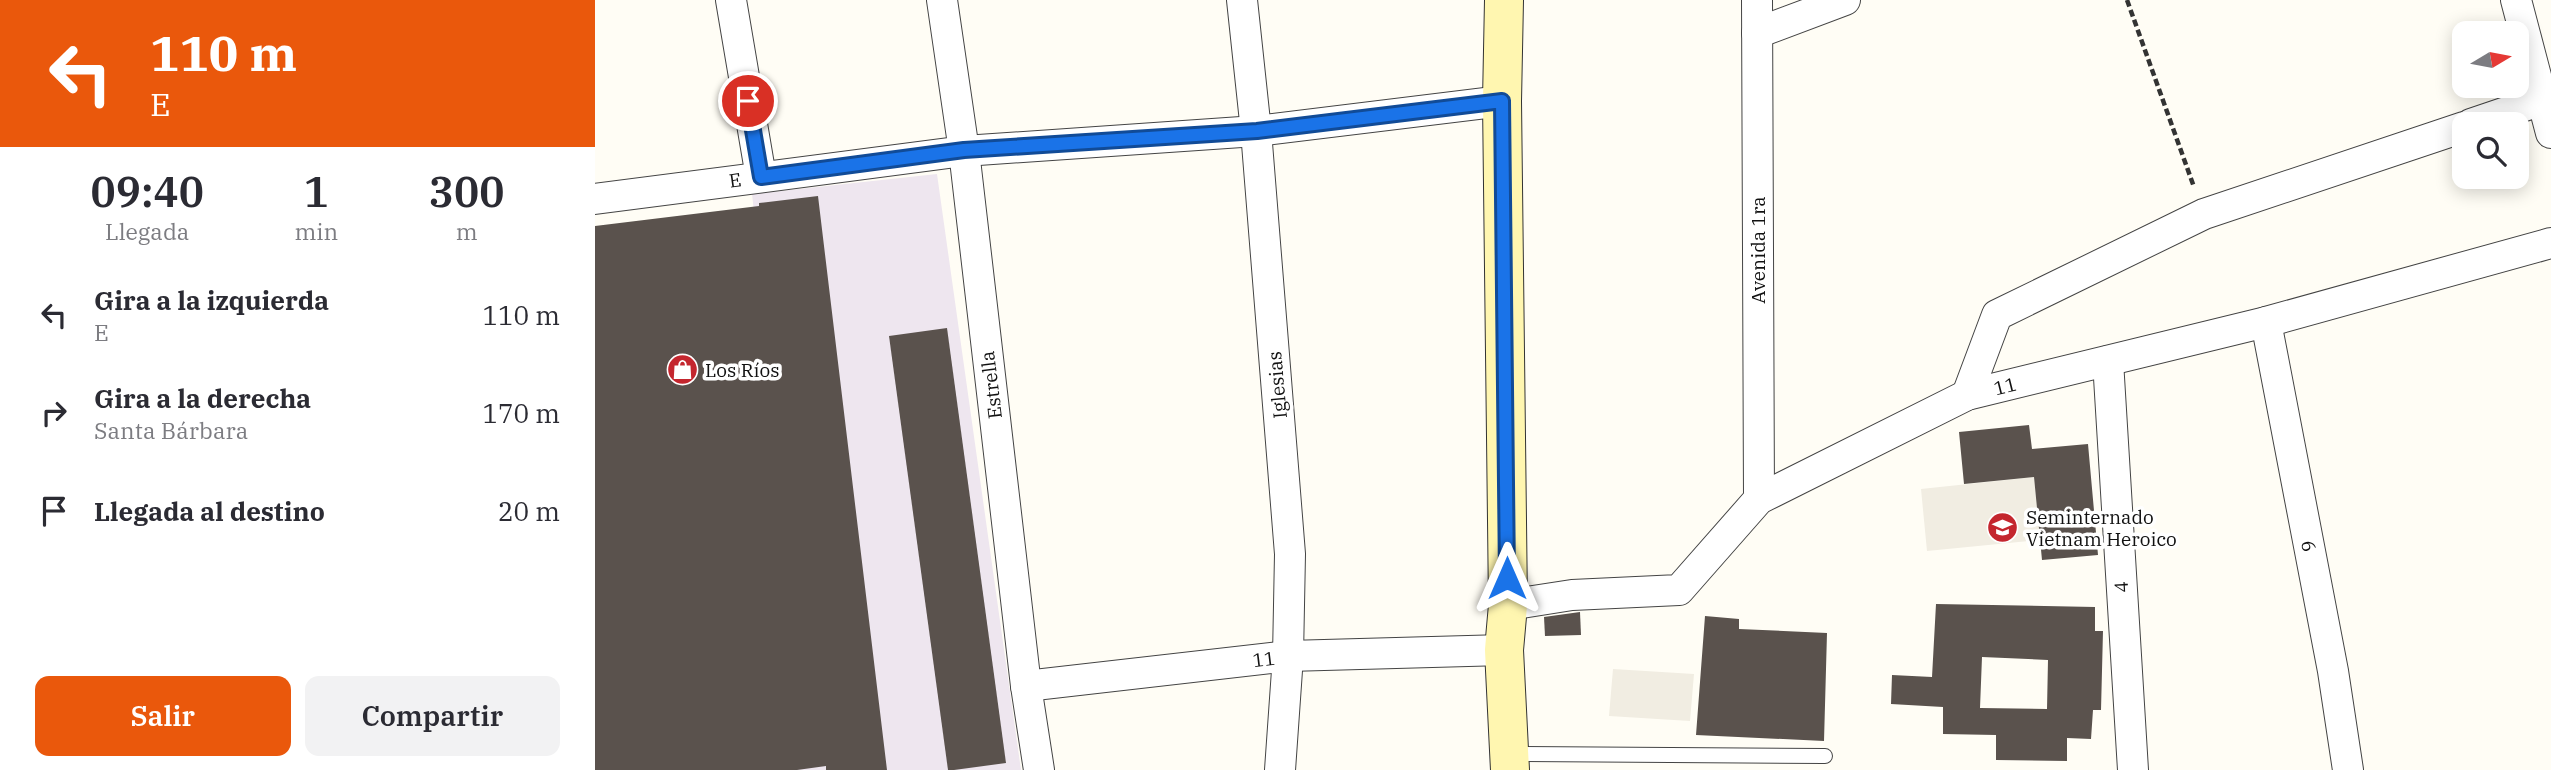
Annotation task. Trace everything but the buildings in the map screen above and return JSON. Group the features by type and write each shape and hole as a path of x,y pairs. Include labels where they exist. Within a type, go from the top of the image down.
{"street":[{"path":"731,0 761,177"},
{"name":"Estrella","path":"942,0 964,150 1026,686 1039,770"},
{"name":"Iglesias","path":"1242,0 1257,131 1290,554 1288,656 1280,770"},
{"path":"1504,0 1502,101 1508,605 1504,650 1510,762"},
{"name":"Avenida 1ra","path":"1757,0 1759,499"},
{"path":"1757,33 1846,0"},
{"path":"2516,0 2551,133"},
{"path":"2506,112 2542,100"},
{"name":"E","path":"595,199 964,150 1257,131 1502,101"},
{"path":"1967,395 1997,315 2204,214 2452,131"},
{"name":"11","path":"1508,605 1572,595 1679,590 1759,499 1967,395 2266,322 2551,243"},
{"name":"6","path":"2266,322 2333,671 2348,770"},
{"name":"4","path":"2108,361 2133,770"},
{"name":"11","path":"1026,686 1288,656 1504,650"}],"lane":[{"path":"1510,762 1825,756"}],"path":[{"path":"2127,0 2204,214"}],"shaded area":[{"path":"937,174 1021,770 595,770 595,545 789,520 752,194"},
{"path":"2034,477 2040,540 1927,551 1921,489"},
{"path":"1613,669 1694,674 1690,721 1609,716"}],"place":[{"name":"Los Ríos","path":"682,370"},
{"name":"Seminternado Vietnam Heroico","path":"2003,528"}],"route":[{"path":"748,101 761,177 964,150 1257,131 1502,101 1507,578"}]}
